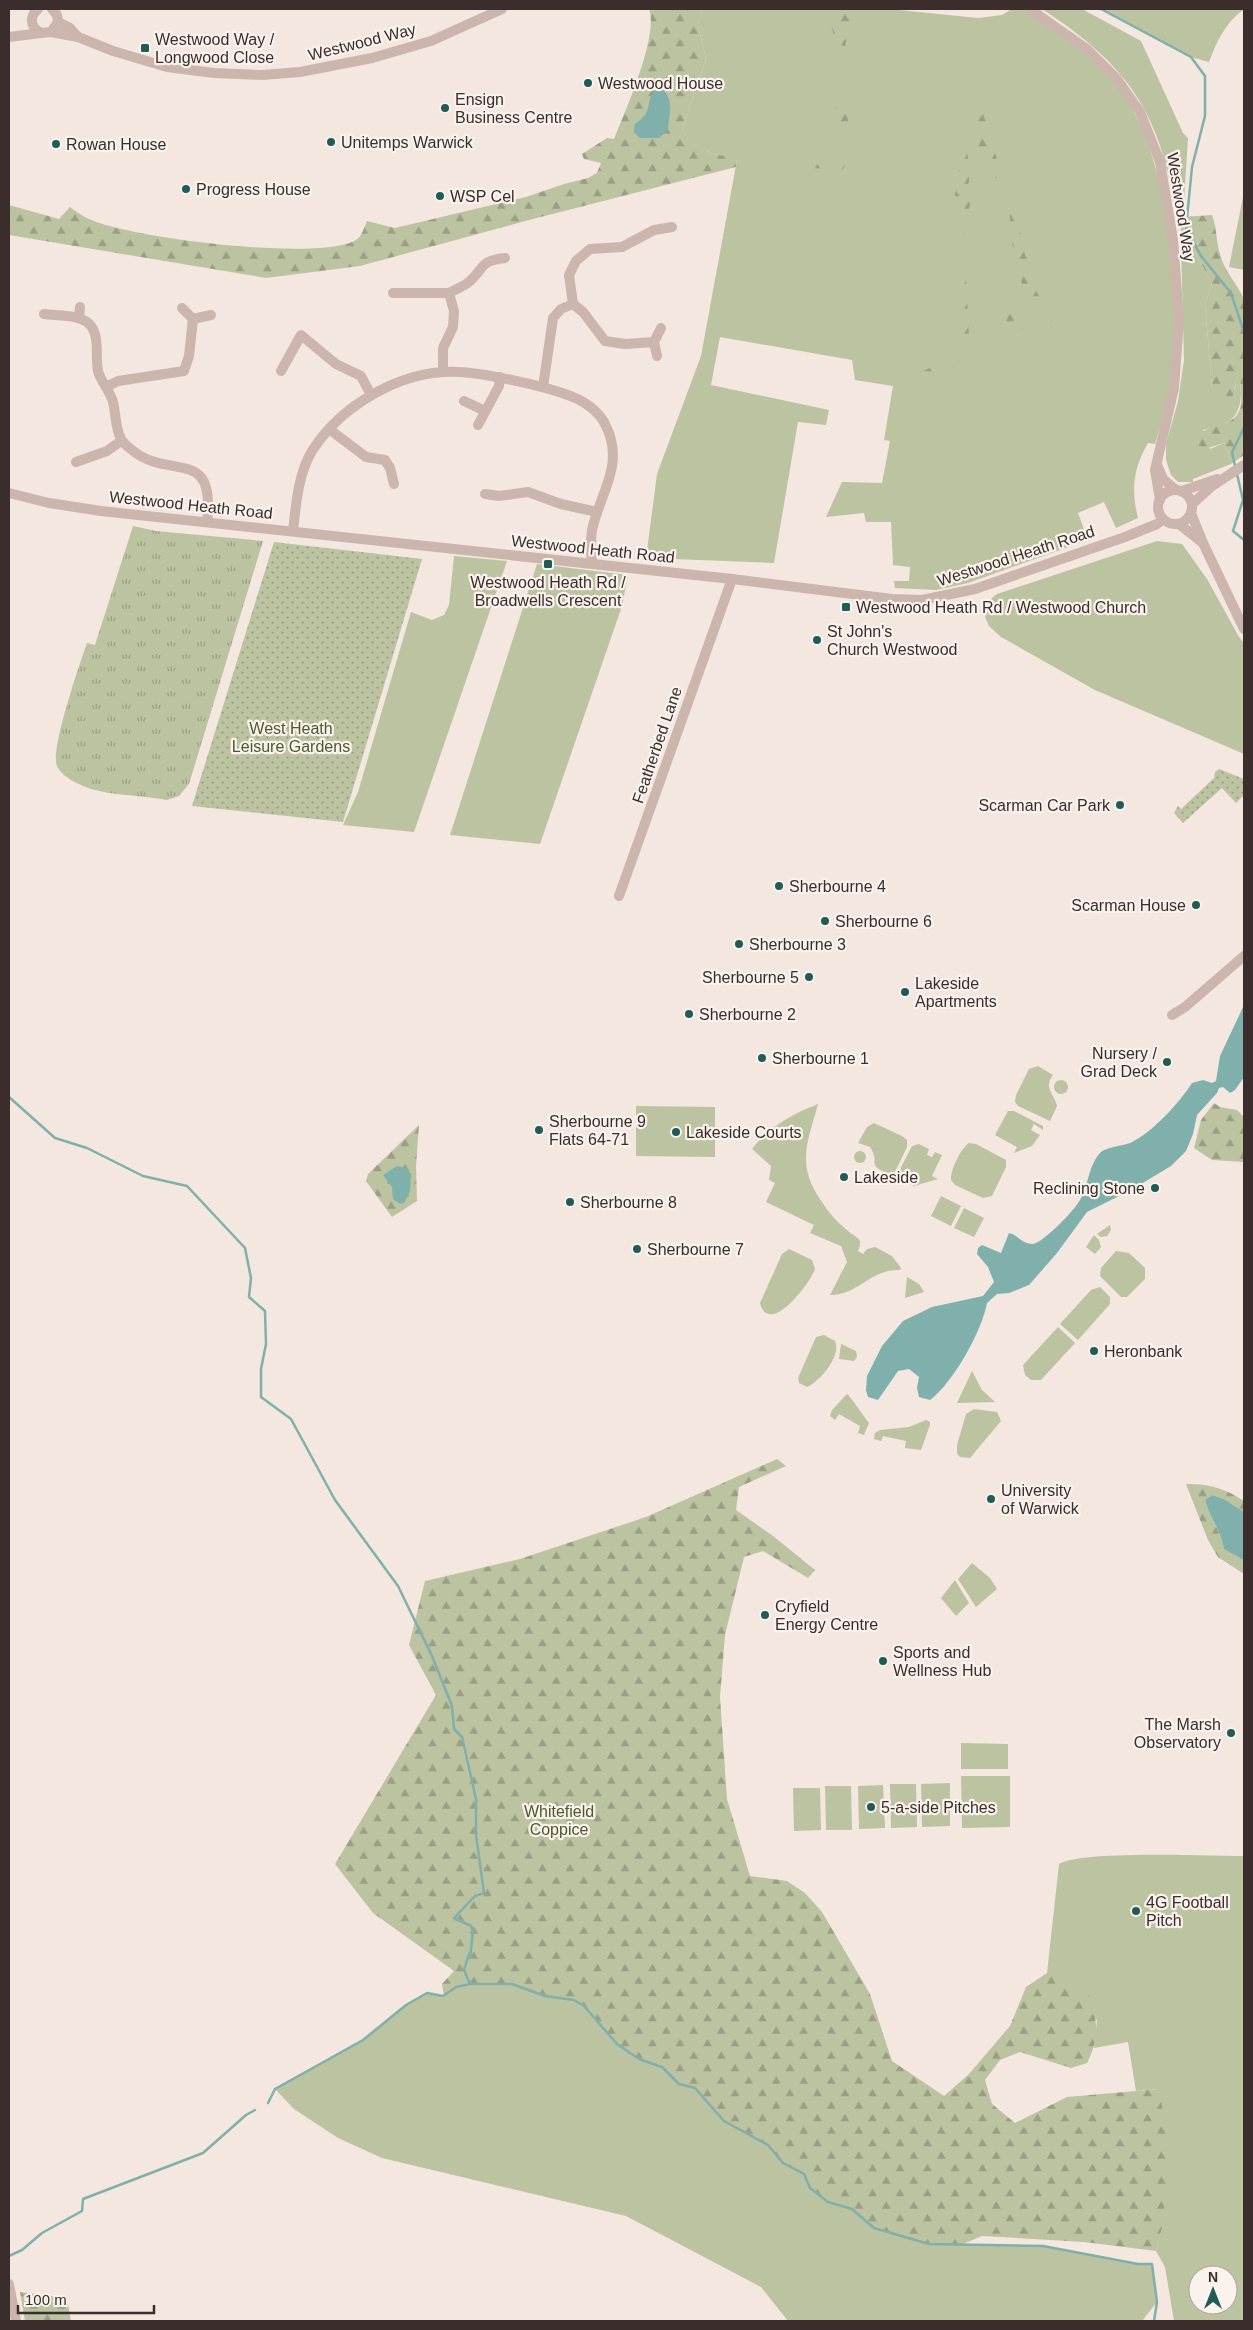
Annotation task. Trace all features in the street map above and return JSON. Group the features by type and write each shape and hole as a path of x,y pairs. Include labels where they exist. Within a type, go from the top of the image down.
{"street":[{"path":"34,12 34,28 46,32 58,22 57,15 52,9"},
{"name":"Westwood Way","path":"1030,9 1087,49 1117,79 1140,112 1160,162 1174,239 1178,289 1179,343 1174,388 1157,461 1156,481 1160,500"},
{"name":"Westwood Way","path":"10,36 46,32 78,37 113,51 167,66 214,73 262,75 316,70 372,58 431,41 496,10"},
{"name":"Westwood Way","path":"10,36 34,12"},
{"name":"Westwood Way","path":"58,22 70,28 78,37"},
{"path":"654,342 625,344 605,341 582,312 573,304 569,275 576,260 590,249 622,247 654,230 672,227"},
{"path":"392,293 449,293 470,282 482,265 490,260 505,258"},
{"path":"443,372 443,348 453,327 454,310 449,293"},
{"path":"543,387 553,318 561,309 573,304"},
{"path":"79,318 80,307"},
{"path":"182,308 194,319"},
{"path":"44,314 79,318 91,326 97,340 96,357 99,374 113,402 121,441 138,454 190,469 200,475 206,484 208,495 207,522"},
{"path":"194,319 211,315"},
{"path":"106,387 118,381 184,371 189,356 194,319"},
{"path":"657,356 654,342 660,328"},
{"path":"281,371 301,335 336,364 361,376 371,395"},
{"path":"293,531 298,489 311,452 329,429 347,412 371,395 415,376 443,372 460,372 500,377 543,387 578,399 596,410 606,424 613,443 612,476 597,512 590,544 592,564"},
{"path":"478,424 498,386 500,377"},
{"path":"464,401 485,411"},
{"path":"329,429 366,457 385,460 390,468 394,484"},
{"path":"76,462 107,451 121,441"},
{"path":"1157,461 1163,479 1190,498 1203,543 1244,629"},
{"path":"1227,476 1166,492 1160,500 1158,508 1163,519 1173,524 1185,521 1192,509 1227,476 1244,465"},
{"path":"485,494 499,496 528,492 561,504 597,512"},
{"name":"Westwood Heath Road","path":"9,493 58,504 207,522 732,579 892,599 922,600 975,589 1125,537 1157,524 1163,519"},
{"path":"1179,524 1203,543"},
{"name":"Featherbed Lane","path":"619,896 726,604 732,579"},
{"path":"1172,1014 1186,1007 1244,956"},
{"path":"9,2284 16,2321"}],"green space":[{"path":"649,9 702,9 698,25 706,59 683,128 687,136 698,147 737,159 736,167 360,266 266,278 9,235 9,205 59,219 70,207 86,218 111,226 182,240 266,248 304,249 336,246 358,239 367,221 395,228 526,197 588,178 597,173 601,163 584,159 582,154 607,138 614,139 633,93 645,55 651,21"},
{"path":"702,9 889,9 978,18 1002,15 1012,9 1023,9 1084,51 1115,82 1133,111 1148,144 1168,222 1173,262 1175,340 1172,374 1163,418 1155,444 1148,443 1136,471 1134,498 1138,518 1116,528 1104,502 1078,513 1088,540 968,583 936,590 895,588 894,581 909,581 910,567 893,565 891,522 866,522 864,513 826,517 842,482 882,483 890,441 884,440 893,386 855,380 852,360 720,337 711,385 829,410 826,425 798,422 774,563 646,558 657,474 701,356 737,160 698,147 687,136 683,128 706,59 698,25"},
{"path":"830,9 868,9 855,11 850,18 845,47 836,42 829,18"},
{"path":"1042,9 1082,9 1141,41 1183,133 1188,138 1183,217 1185,233 1212,284 1205,304 1212,389 1235,390 1236,378 1240,380 1241,391 1235,415 1223,425 1203,430 1210,449 1224,443 1231,464 1193,479 1193,482 1178,482 1171,475 1166,460 1166,444 1178,401 1184,360 1181,248 1183,245 1179,216 1176,215 1161,148 1150,120 1136,95 1118,72 1097,50"},
{"path":"1101,9 1244,9 1237,14 1222,33 1209,62 1191,57"},
{"path":"840,101 845,102 848,116 846,130 841,139 836,137 835,105"},
{"path":"980,112 983,113 1001,177 994,178 981,152 976,130 976,115"},
{"path":"962,149 966,149 970,166 968,192 971,199 963,242 959,241 959,219 955,194 958,185 959,156"},
{"path":"820,162 842,163 845,166 843,169 807,168 809,164"},
{"path":"1244,192 1244,270 1229,267"},
{"path":"1009,209 1011,209 1022,236 1025,255 1032,269 1034,286 1054,328 1050,327 1026,298 1013,251"},
{"path":"1212,215 1222,260 1244,299 1244,455 1231,464 1224,443 1202,450 1198,441 1198,435 1203,431 1228,422 1235,417 1240,409 1241,402 1240,381 1237,378 1232,399 1224,402 1217,399 1212,389 1205,304 1212,284 1185,233 1183,217"},
{"path":"962,262 966,277 969,338 967,339 965,339 963,333 960,264"},
{"path":"1008,313 1020,319 1023,329 1014,333 1005,330"},
{"path":"951,362 953,368 927,384 919,382 919,375 924,371"},
{"path":"133,526 156,531 263,541 189,784 179,796 167,800 91,789 67,777 57,766 58,743 73,686 87,643 95,645"},
{"path":"1157,541 1182,544 1207,579 1244,643 1244,754 1095,690 1001,637 989,626 985,617 991,599 997,594"},
{"name":"West Heath Leisure Gardens","path":"274,542 422,559 343,822 192,806"},
{"path":"454,556 507,561 414,832 343,825 358,792 411,612 432,620 444,615 449,605"},
{"path":"537,564 628,575 622,606 540,844 450,835"},
{"path":"1219,769 1244,779 1244,795 1236,803 1222,788 1183,823 1174,813 1178,806 1181,809 1214,778 1215,772"},
{"path":"1038,1066 1053,1075 1049,1087 1057,1106 1050,1121 1018,1106 1015,1102 1016,1095 1029,1069"},
{"path":"1058,1080 1064,1080 1068,1087 1064,1094 1058,1094 1054,1090 1054,1084"},
{"path":"1214,1103 1220,1107 1237,1110 1244,1117 1244,1162 1212,1160 1194,1148 1201,1120"},
{"path":"818,1104 806,1154 806,1165 814,1189 824,1206 844,1228 860,1241 858,1251 863,1254 867,1249 875,1247 892,1256 901,1268 900,1270 880,1273 849,1291 830,1295 847,1262 841,1246 810,1233 814,1225 766,1202 775,1183 769,1180 771,1166 752,1149 773,1128 799,1112"},
{"name":"Lakeside Courts","path":"636,1106 715,1107 715,1157 636,1156"},
{"path":"1008,1111 1014,1111 1043,1126 1043,1130 1034,1124 1031,1130 1040,1135 1032,1146 1014,1153 1017,1147 995,1135"},
{"path":"874,1123 907,1140 907,1147 893,1176 878,1169 870,1147 858,1143 867,1127"},
{"path":"419,1125 416,1166 417,1201 392,1217 366,1181 368,1174"},
{"path":"969,1143 976,1144 1006,1160 1006,1167 992,1196 983,1198 955,1185 951,1180 952,1171 957,1160"},
{"path":"919,1144 929,1149 927,1155 932,1157 935,1152 942,1155 932,1176 938,1179 914,1186 906,1183 911,1174 905,1171 900,1180 896,1177 912,1146"},
{"path":"860,1151 866,1157 860,1163 854,1157"},
{"path":"941,1196 961,1206 951,1226 931,1216"},
{"path":"964,1208 984,1218 974,1237 954,1228"},
{"path":"1110,1225 1111,1230 1107,1236 1101,1237 1097,1234"},
{"path":"1094,1235 1099,1240 1101,1247 1095,1254 1086,1247"},
{"path":"789,1249 812,1260 815,1269 806,1285 789,1304 772,1314 765,1312 760,1303 782,1254"},
{"path":"1116,1251 1129,1253 1145,1268 1145,1279 1127,1297 1121,1297 1100,1276 1101,1268"},
{"path":"907,1277 919,1284 924,1292 905,1298"},
{"path":"1100,1287 1110,1297 1110,1304 1078,1340 1060,1324 1091,1290"},
{"path":"1058,1327 1075,1343 1041,1380 1031,1380 1025,1375 1023,1365"},
{"path":"824,1335 835,1341 835,1354 823,1374 807,1387 799,1383 798,1378 816,1337"},
{"path":"841,1344 856,1351 857,1357 854,1361 839,1359"},
{"path":"972,1371 982,1390 995,1402 957,1403"},
{"path":"847,1394 869,1423 864,1435 858,1433 860,1426 839,1414 835,1420 830,1416 832,1410"},
{"path":"974,1409 997,1412 1001,1421 970,1458 960,1457 957,1454 957,1445 966,1414"},
{"path":"926,1420 930,1422 930,1425 921,1450 905,1448 906,1441 883,1436 881,1441 874,1439 875,1433 880,1430 909,1427"},
{"name":"Whitefield Coppice","path":"777,1459 786,1466 739,1487 736,1510 773,1536 815,1570 808,1578 763,1551 744,1557 725,1635 720,1697 727,1799 750,1876 787,1881 805,1893 822,1912 870,1994 892,2061 944,2096 969,2074 1010,2026 1026,1987 1047,1973 1088,1991 1094,2010 1096,2036 1087,2063 1071,2068 1020,2052 1000,2060 985,2080 992,2104 1015,2123 1067,2097 1159,2089 1171,2156 1162,2228 1156,2251 1084,2242 982,2236 963,2244 929,2244 874,2228 852,2210 828,2202 810,2188 804,2174 783,2163 768,2145 724,2121 695,2088 679,2084 662,2067 639,2059 617,2044 584,2007 574,2000 545,1996 512,1984 470,1984 450,1989 444,1997 442,1984 454,1971 373,1913 335,1864 436,1695 409,1645 425,1581 520,1559 646,1517"},
{"path":"1186,1484 1216,1488 1244,1501 1244,1512 1224,1499 1212,1495 1205,1500 1224,1548 1244,1560 1244,1574 1218,1557 1208,1540"},
{"path":"972,1563 990,1578 997,1589 976,1607 958,1579"},
{"path":"955,1580 969,1603 956,1616 941,1598"},
{"path":"961,1743 1008,1744 1008,1769 961,1769"},
{"path":"961,1776 1010,1776 1010,1827 962,1828"},
{"path":"950,1783 950,1826 922,1827 921,1784"},
{"path":"890,1784 916,1784 917,1827 891,1828"},
{"name":"5-a-side Pitches","path":"883,1785 885,1828 859,1829 858,1786"},
{"path":"825,1786 851,1786 852,1830 826,1830"},
{"path":"793,1788 820,1788 821,1830 794,1831"},
{"path":"1119,1855 1244,1856 1244,2321 1174,2321 1165,2267 1156,2251 1162,2228 1159,2089 1136,2091 1128,2042 1094,2048 1097,2020 1047,1973 1059,1864 1072,1860"},
{"path":"470,1984 512,1984 545,1996 574,2000 584,2006 617,2044 639,2059 662,2067 679,2084 695,2088 724,2121 768,2145 783,2163 804,2174 810,2188 828,2202 852,2209 874,2228 929,2244 1043,2246 1138,2264 1152,2264 1157,2302 1142,2321 788,2321 761,2287 626,2216 382,2158 338,2138 294,2109 275,2089 363,2040 406,2005 427,1993 444,1997 450,1989"},
{"path":"20,2292 67,2298 71,2321 25,2321"}],"water":[{"path":"660,88 668,96 669,101 668,130 659,138 640,138 634,132 635,124 643,118 647,112 651,96"},
{"path":"1244,1005 1244,1077 1235,1090 1230,1093 1223,1087 1219,1088 1217,1093 1197,1115 1193,1134 1186,1151 1171,1166 1131,1190 1087,1212 1057,1253 1029,1285 1009,1293 997,1294 987,1303 979,1328 965,1356 948,1382 930,1400 919,1397 917,1388 919,1377 909,1369 898,1371 878,1400 868,1397 866,1390 867,1376 882,1346 903,1321 932,1307 983,1296 994,1282 988,1267 977,1254 978,1248 982,1245 1001,1253 1009,1233 1029,1244 1044,1238 1077,1205 1091,1169 1101,1152 1138,1139 1173,1108 1192,1083 1203,1080 1212,1083 1216,1081 1220,1056"},
{"path":"397,1166 406,1168 411,1174 410,1191 404,1203 400,1204 393,1199 392,1187 383,1175"},
{"path":"1212,1495 1224,1499 1244,1512 1244,1560 1224,1549 1205,1500"}],"waterway":[{"path":"1101,9 1191,57 1205,76 1205,116 1192,167 1186,228 1201,256 1231,293 1244,332"},
{"path":"1235,466 1232,452 1244,428"},
{"path":"1237,474 1243,500 1233,531 1244,540"},
{"path":"9,1097 55,1138 87,1148 143,1176 187,1186 245,1248 251,1278 249,1297 265,1311 266,1344 261,1369 261,1397 291,1419 335,1500 398,1586 432,1656 452,1706 454,1729 462,1737 476,1799 476,1835 484,1893 475,1896 454,1918 471,1926 473,1931 470,1958 469,1954 464,1970 470,1984 512,1984 545,1996 574,2000 584,2006 617,2044 639,2059 662,2067 679,2084 695,2088 724,2121 768,2145 783,2163 804,2174 810,2188 828,2202 852,2209 874,2228 929,2244 1043,2246 1138,2264 1152,2264 1157,2302 1154,2321"},
{"path":"268,2103 275,2089 363,2040 406,2005 427,1993 443,1996 456,1987 470,1984"},
{"path":"9,2256 22,2250 42,2233 82,2211 83,2199 203,2153 246,2115 255,2110"}],"place":[{"name":"Westwood Way / Longwood Close","path":"145,48"},
{"name":"Westwood House","path":"588,83"},
{"name":"Ensign Business Centre","path":"445,108"},
{"name":"Unitemps Warwick","path":"331,142"},
{"name":"Rowan House","path":"56,144"},
{"name":"Progress House","path":"186,189"},
{"name":"WSP Cel","path":"440,196"},
{"name":"Westwood Heath Rd / Broadwells Crescent","path":"548,564"},
{"name":"Westwood Heath Rd / Westwood Church","path":"846,607"},
{"name":"St John's Church Westwood","path":"817,640"},
{"name":"Scarman Car Park","path":"1120,805"},
{"name":"Sherbourne 4","path":"779,886"},
{"name":"Scarman House","path":"1196,905"},
{"name":"Sherbourne 6","path":"825,921"},
{"name":"Sherbourne 3","path":"739,944"},
{"name":"Sherbourne 5","path":"809,977"},
{"name":"Lakeside Apartments","path":"905,992"},
{"name":"Sherbourne 2","path":"689,1014"},
{"name":"Sherbourne 1","path":"762,1058"},
{"name":"Nursery / Grad Deck","path":"1167,1062"},
{"name":"Sherbourne 9 Flats 64-71","path":"539,1130"},
{"name":"Lakeside Courts","path":"676,1132"},
{"name":"Lakeside","path":"844,1177"},
{"name":"Reclining Stone","path":"1155,1188"},
{"name":"Sherbourne 8","path":"570,1202"},
{"name":"Sherbourne 7","path":"637,1249"},
{"name":"Heronbank","path":"1094,1351"},
{"name":"University of Warwick","path":"991,1499"},
{"name":"Cryfield Energy Centre","path":"765,1615"},
{"name":"Sports and Wellness Hub","path":"883,1661"},
{"name":"The Marsh Observatory","path":"1231,1733"},
{"name":"5-a-side Pitches","path":"871,1807"},
{"name":"4G Football Pitch","path":"1136,1911"}]}
